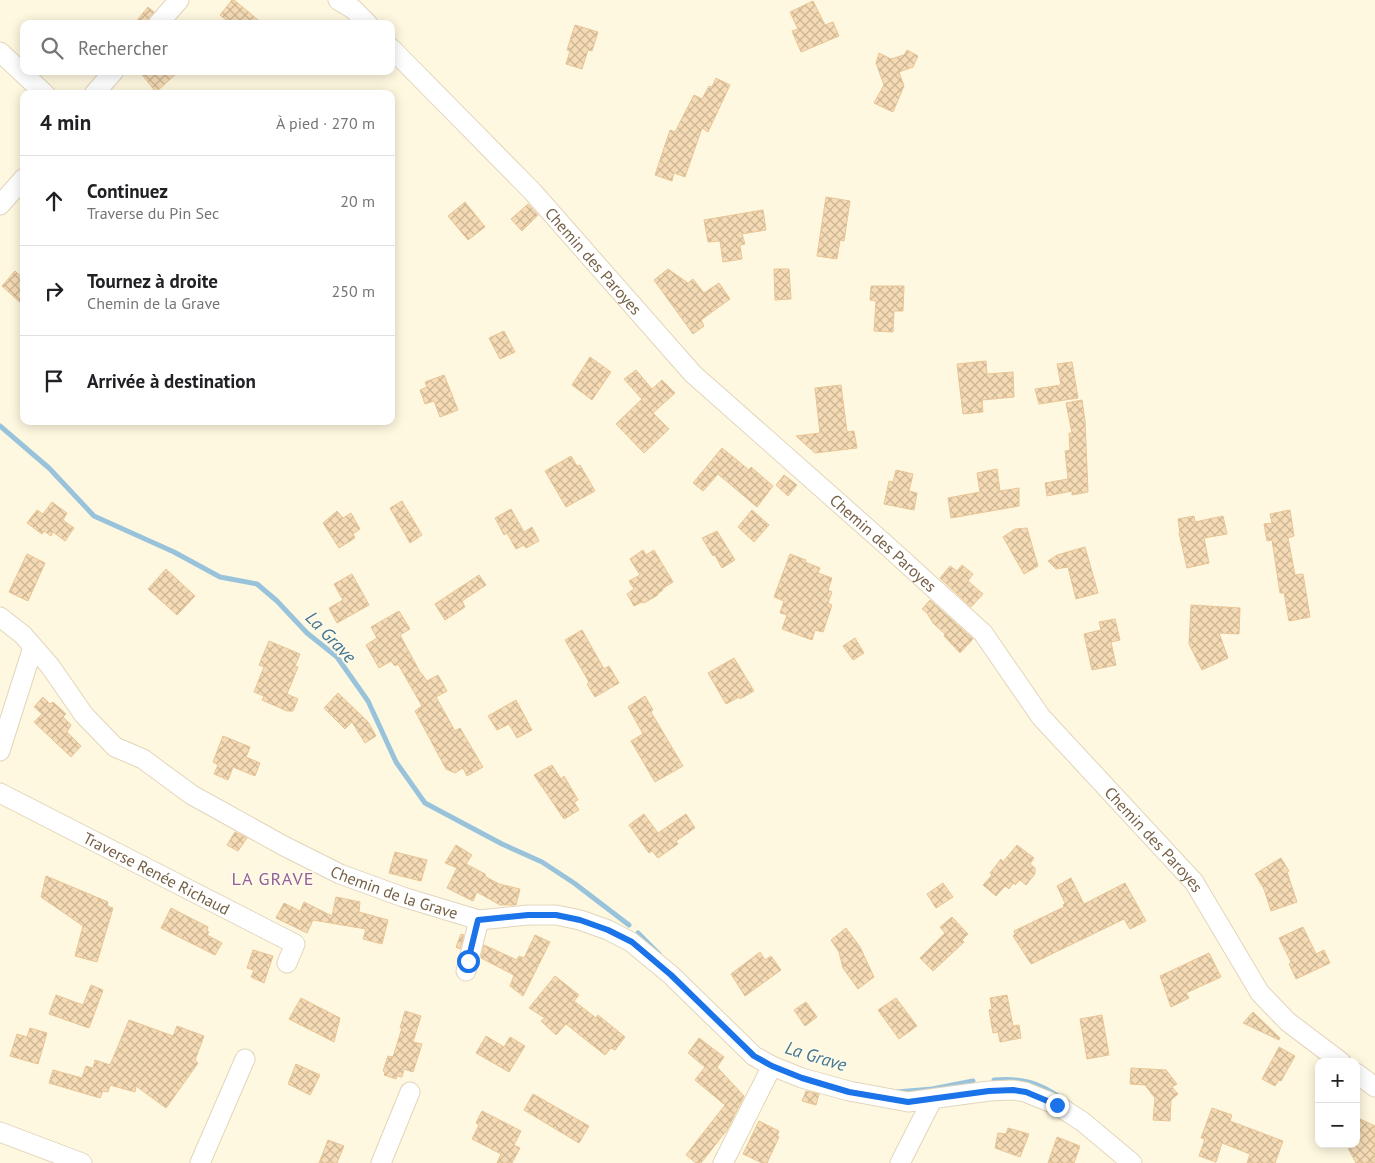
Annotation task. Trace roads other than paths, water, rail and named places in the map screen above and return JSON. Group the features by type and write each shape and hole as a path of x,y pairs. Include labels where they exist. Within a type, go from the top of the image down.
{"street":[{"path":"162,20 179,0"},
{"path":"338,0 353,9 364,20"},
{"path":"0,52 20,71"},
{"name":"Chemin des Paroyes","path":"395,52 532,190 693,374 983,633 1041,717 1194,882 1260,993 1288,1022 1336,1058"},
{"path":"25,75 41,90"},
{"path":"97,90 111,75"},
{"path":"0,205 20,182"},
{"name":"Chemin de la Grave","path":"0,617 23,635 50,666 84,716 114,747 143,759 192,795 284,846 340,874 403,897 478,920 528,915 556,915 580,920 608,930 637,947 671,975 754,1056 772,1066 802,1078 849,1092 908,1102 989,1091 1013,1090 1026,1092 1057,1105 1084,1122 1132,1163"},
{"path":"0,751 33,647"},
{"name":"Traverse Renée Richaud","path":"0,793 295,944 287,962"},
{"path":"466,971 478,920"},
{"path":"200,1163 245,1059"},
{"path":"724,1163 772,1066"},
{"path":"1360,1076 1375,1087"},
{"path":"381,1163 410,1092"},
{"path":"900,1163 932,1100"},
{"path":"0,1132 82,1163"}],"waterway":[{"name":"La Grave","path":"0,426 49,468 94,516 174,552 220,577 257,584 277,601 307,633 337,657 368,701 396,762 425,803 502,844 542,862 574,883 629,925"},
{"name":"La Grave","path":"638,933 659,954"},
{"name":"La Grave","path":"994,1080 1029,1082 1061,1098"},
{"name":"La Grave","path":"897,1092 932,1089 973,1081"}],"district":[{"name":"LA GRAVE","path":"273,878"}]}
